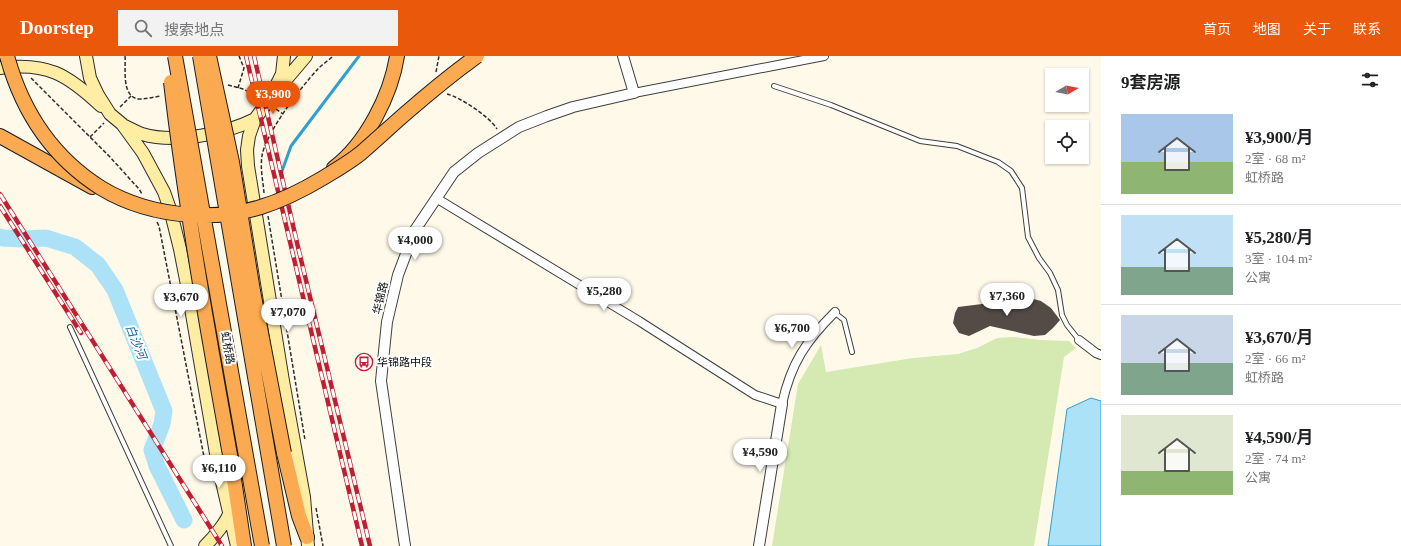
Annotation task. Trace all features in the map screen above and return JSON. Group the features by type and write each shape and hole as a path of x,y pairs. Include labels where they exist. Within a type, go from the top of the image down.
{"highway":[{"path":"7,56 20,94 29,114 44,136 64,159 89,180 114,196"},
{"path":"168,56 183,179 195,258 232,466 244,546"},
{"name":"虹桥路","path":"175,56 262,546"},
{"name":"虹桥路","path":"200,56 284,546"},
{"path":"209,56 231,155 253,291 284,453 299,516 307,542"},
{"path":"308,187 337,165 356,146 368,129 381,105 390,82 397,56"},
{"path":"0,136 79,180 114,196 156,210 179,214 219,215 248,211 274,204 308,187 338,169 360,154 407,112 476,56"}],"main road":[{"path":"86,56 90,78 107,118"},
{"path":"272,96 282,74 284,56"},
{"path":"306,56 272,96 255,119 249,136 247,150 248,166 283,381 304,497 307,542"},
{"path":"0,68 18,66 39,67 57,73 81,89 107,118 141,134 166,138 184,138 236,128 255,119"},
{"path":"122,124 139,146 153,170 164,192 175,226 189,292 218,465 237,546"},
{"path":"205,546 211,540 229,513 232,466"}],"street":[{"path":"624,56 634,93 824,56"},
{"name":"华锦路","path":"405,546 381,380 387,322 398,275 415,230 454,172 478,153 518,127 573,107 634,93"},
{"path":"436,198 639,321 755,395 782,404"},
{"path":"759,546 785,389 795,364 806,344 835,312"},
{"path":"1079,340 1096,353 1101,354"}],"lane":[{"path":"774,86 830,105 920,141 957,146 998,162 1012,171 1022,188 1028,237 1039,258 1050,273 1058,290 1062,315 1067,325 1079,340"},
{"path":"835,312 844,320 852,352"},
{"path":"70,327 171,546"}],"path":[{"path":"239,56 244,68 238,88 257,96"},
{"path":"265,196 262,173 262,156 266,143 283,114 317,70 333,56"},
{"path":"434,75 437,71 439,56"},
{"path":"18,66 90,137 139,189 142,195"},
{"path":"445,93 450,94 475,109 494,123"},
{"path":"120,107 131,96"},
{"path":"275,108 283,114"},
{"path":"90,137 107,118"},
{"path":"267,212 306,441"},
{"path":"156,220 160,226 205,462 208,468"},
{"path":"315,502 323,546"}],"green space":[{"path":"1014,337 1069,341 1076,348 1064,357 1034,546 772,546 798,384 821,345 826,372 913,358 958,354 977,348 997,338"}],"water":[{"path":"1091,398 1101,401 1101,546 1048,546 1067,409"}],"building":[{"path":"1030,298 1041,301 1051,308 1060,320 1045,335 1034,336 990,326 969,336 959,333 953,323 958,307"}],"waterway":[{"path":"282,171 291,146 359,56"},
{"name":"白沙河","path":"0,237 21,239 46,238 75,247 98,265 115,290 164,411 162,424 152,450 157,466 184,520"}],"railway":[{"path":"246,56 362,546"},
{"path":"254,56 370,546"},
{"path":"0,194 222,546"},
{"path":"0,206 81,333"}],"place":[{"name":"华锦路中段","path":"364,362"}]}
